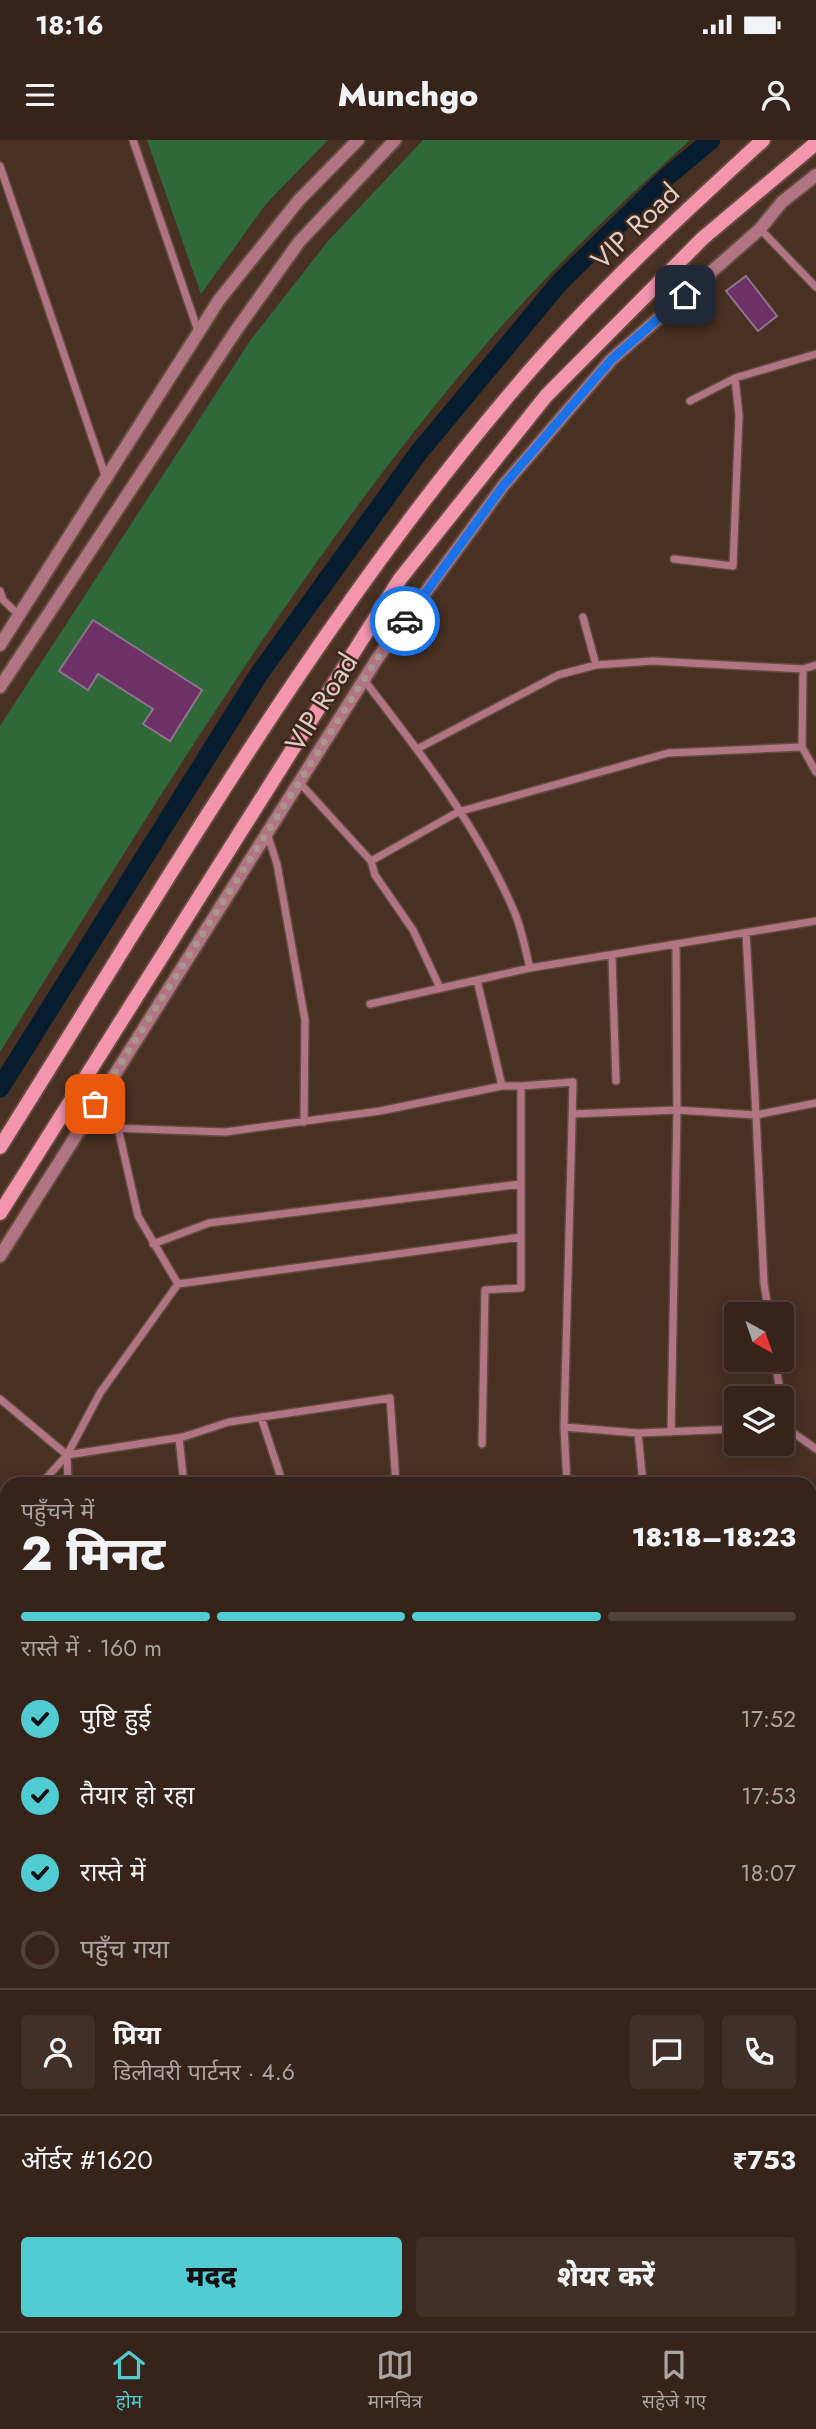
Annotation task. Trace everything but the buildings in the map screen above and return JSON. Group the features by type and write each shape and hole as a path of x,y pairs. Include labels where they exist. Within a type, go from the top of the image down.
{"main road":[{"name":"VIP Road","path":"0,1147 290,686 413,514 515,387 616,276 763,140"},
{"name":"VIP Road","path":"0,1213 400,579 546,396 703,237 816,142"}],"street":[{"path":"133,140 198,332"},
{"path":"0,645 219,300 299,200 358,140"},
{"path":"0,687 237,329 299,242 395,140"},
{"path":"0,166 106,478"},
{"name":"VIP Road","path":"0,1256 364,680 503,486 611,360 760,229 782,202 816,176"},
{"path":"760,229 816,287"},
{"path":"690,401 735,378 816,354"},
{"path":"674,559 733,566 739,416 735,378"},
{"path":"0,591 3,600 19,615"},
{"path":"583,617 596,665"},
{"path":"417,748 558,675 596,665 653,661 803,668 816,665"},
{"path":"803,668 802,747 816,772"},
{"path":"364,680 417,748 492,864 515,914 530,968"},
{"path":"371,861 458,812 668,753 802,747"},
{"path":"299,782 371,861 375,874 414,930 440,988"},
{"path":"267,833 277,864 305,1020 304,1122"},
{"path":"369,1004 530,968 612,957 816,921"},
{"path":"746,933 768,1302"},
{"path":"671,1432 677,1110 676,945"},
{"path":"612,957 616,1081"},
{"path":"477,980 502,1086"},
{"path":"80,1127 225,1132 380,1111 502,1086 573,1082 564,1427 567,1477"},
{"path":"482,1444 485,1290 520,1288 521,1086"},
{"path":"572,1114 677,1110 756,1115 816,1102"},
{"path":"118,1128 138,1216 178,1284"},
{"path":"153,1244 209,1223 521,1184"},
{"path":"47,1477 66,1455 100,1393 178,1284 521,1237"},
{"path":"66,1455 179,1438 229,1422 390,1398 396,1477"},
{"path":"0,1399 66,1455 68,1477"},
{"path":"261,1417 282,1477"},
{"path":"564,1427 638,1433 724,1430"},
{"path":"638,1433 642,1477"},
{"path":"794,1434 816,1449"},
{"path":"179,1438 183,1477"}],"green space":[{"path":"147,140 328,140 266,204 201,294"},
{"path":"423,140 690,140 606,218 526,299 408,439 345,523 225,696 0,1052 0,726 250,341 328,241"}],"waterway":[{"path":"0,1088 259,674 419,452 560,282 669,175 711,140"}],"way so far":[{"path":"95,1104 377,659 405,621"}],"route":[{"path":"405,621 503,486 611,360 685,295"}]}
